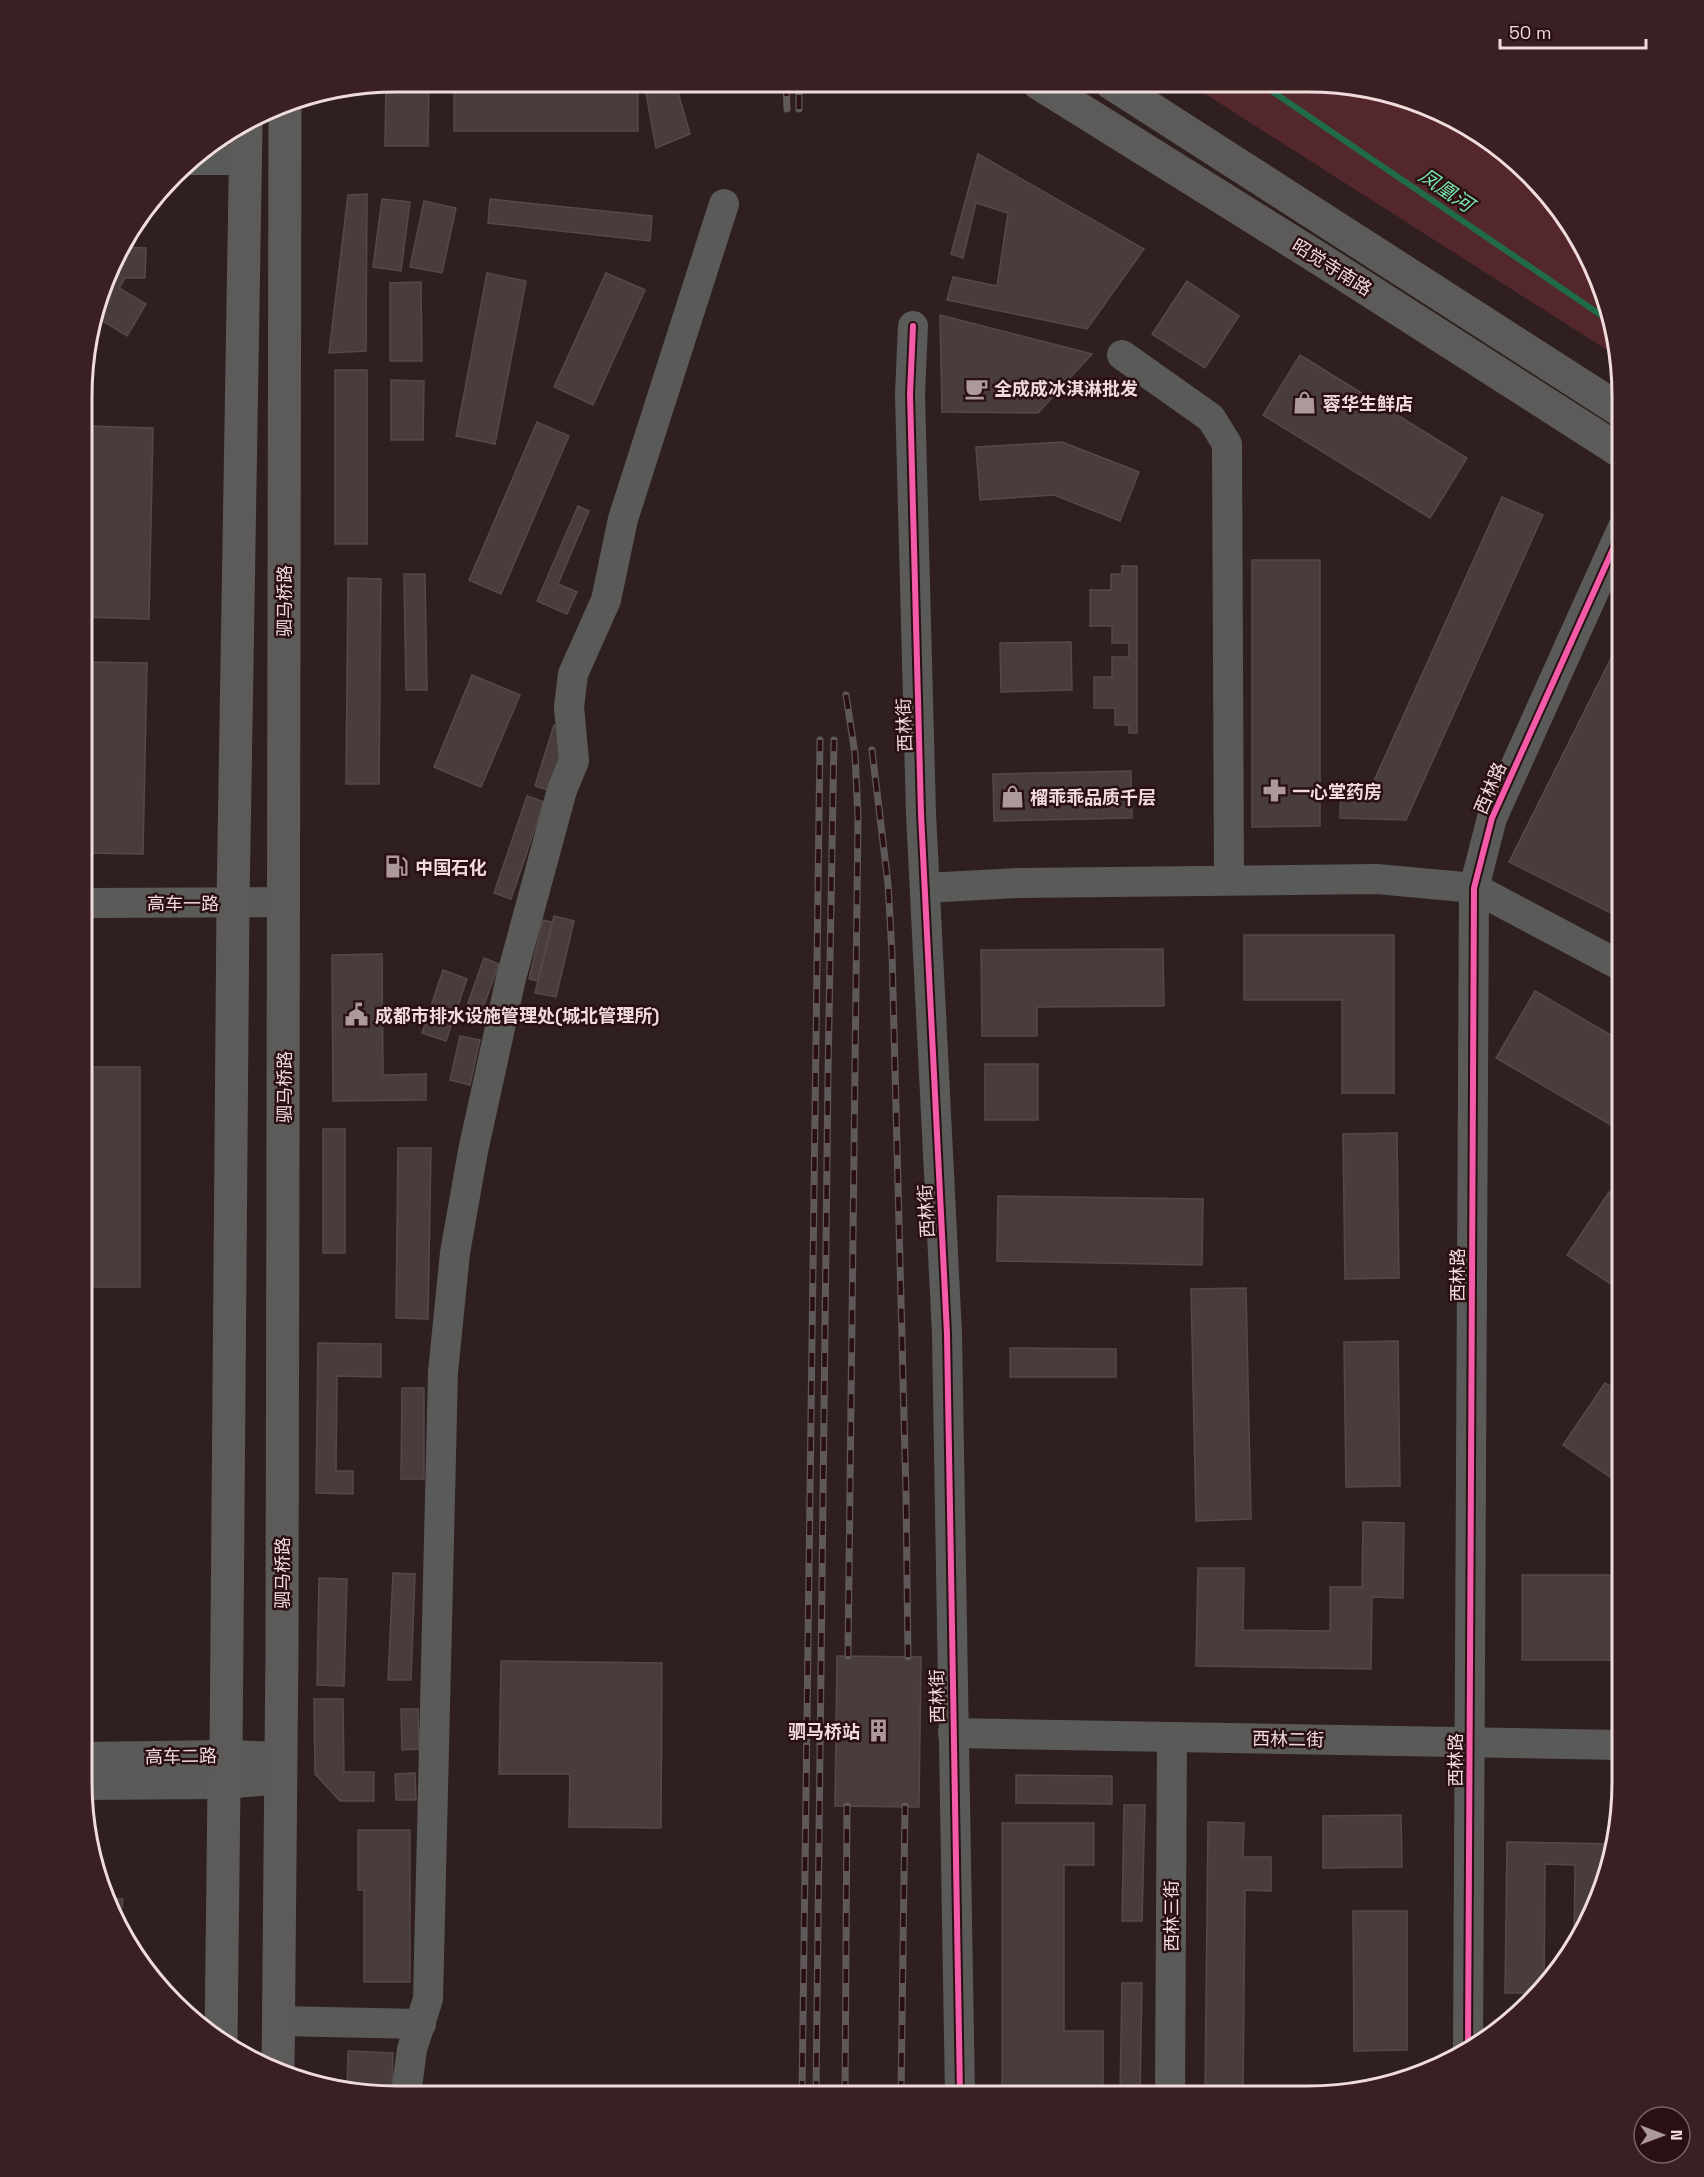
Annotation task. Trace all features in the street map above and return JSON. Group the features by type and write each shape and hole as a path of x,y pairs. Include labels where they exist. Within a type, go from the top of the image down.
{"main road":[{"name":"昭觉寺南路","path":"1052,92 1323,261 1612,446"},
{"name":"昭觉寺南路","path":"1126,92 1612,405"},
{"name":"驷马桥路","path":"278,2062 281,1768 285,113"},
{"path":"221,2030 233,903 246,131"}],"street":[{"path":"204,160 246,160"},
{"path":"407,2086 412,2049 428,1999 443,1372 455,1254 473,1150 511,978 562,790 574,761 569,707 573,674 606,600 623,519 649,432 724,204"},
{"name":"西林街","path":"913,326 910,394 925,888 947,1334 960,2086"},
{"path":"1122,355 1210,418 1227,444 1229,880"},
{"name":"西林路","path":"1468,2040 1474,888 1492,818 1612,551"},
{"path":"925,888 1019,883 1377,879 1474,888 1612,961"},
{"name":"高车一路","path":"92,903 284,902"},
{"name":"西林二街","path":"953,1733 1612,1745"},
{"name":"西林三街","path":"1170,2086 1172,1737"},
{"name":"高车二路","path":"92,1758 225,1770"},
{"name":"高车二路","path":"92,1784 225,1770 281,1768"},
{"path":"278,2021 420,2024"}],"shaded area":[{"path":"1202,92 1328,92 1368,97 1425,115 1460,132 1509,167 1537,195 1561,227 1589,279 1602,317 1609,351"}],"building":[{"path":"386,92 429,92 428,146 385,146"},
{"path":"454,92 638,92 638,131 454,131"},
{"path":"646,92 678,92 690,134 656,148"},
{"path":"978,154 1144,249 1087,329 947,300 953,277 997,286 1008,213 976,203 963,258 951,254"},
{"path":"367,194 366,351 329,353 348,195"},
{"path":"382,199 410,202 401,271 373,267"},
{"path":"490,199 652,216 650,241 488,223"},
{"path":"424,201 456,208 442,273 410,267"},
{"path":"130,247 146,248 145,278 125,278 119,288 146,304 127,336 101,320 115,279"},
{"path":"487,273 526,281 495,444 456,436"},
{"path":"606,273 645,290 593,405 554,387"},
{"path":"1187,281 1239,316 1205,368 1152,334"},
{"path":"421,282 422,361 390,361 390,283"},
{"path":"940,315 1092,354 1038,413 942,412"},
{"path":"1300,355 1467,458 1430,518 1263,415"},
{"path":"335,370 367,370 367,544 335,544"},
{"path":"391,380 424,381 423,440 391,440"},
{"path":"537,422 569,436 501,594 469,580"},
{"path":"92,426 153,428 149,619 92,617"},
{"path":"1062,442 1139,472 1120,521 1054,495 980,500 976,447"},
{"path":"1502,497 1543,515 1406,820 1340,818 1341,782 1373,783"},
{"path":"578,506 589,511 558,584 577,592 567,614 537,601"},
{"path":"1252,560 1320,560 1320,826 1252,827"},
{"path":"1122,566 1137,566 1137,733 1129,733 1129,725 1115,725 1115,708 1094,708 1094,677 1112,677 1112,657 1129,657 1129,643 1112,643 1112,626 1090,626 1090,590 1111,590 1111,574 1122,574"},
{"path":"404,574 425,574 427,690 406,690"},
{"path":"348,578 381,579 379,784 346,784"},
{"path":"1071,642 1072,690 1001,692 1000,643"},
{"path":"1612,656 1612,914 1509,862"},
{"path":"92,662 147,663 143,854 92,853"},
{"path":"472,675 520,695 481,787 434,767"},
{"path":"554,725 569,730 551,791 535,786"},
{"path":"1131,771 1132,818 994,821 993,774"},
{"path":"527,796 544,802 511,899 494,893"},
{"path":"554,916 574,921 556,997 535,993"},
{"path":"543,920 552,922 538,981 529,979"},
{"path":"1244,935 1394,935 1394,1093 1342,1093 1342,1000 1244,1000"},
{"path":"1163,949 1164,1006 1037,1007 1037,1036 982,1036 981,950"},
{"name":"成都市排水设施管理处(城北管理所)","path":"382,954 383,1075 426,1074 426,1100 333,1101 332,955"},
{"path":"484,958 499,964 479,1019 464,1014"},
{"path":"443,970 467,979 446,1041 422,1033"},
{"path":"1535,991 1612,1036 1612,1126 1496,1058"},
{"path":"460,1036 480,1040 470,1085 450,1080"},
{"path":"985,1064 1038,1064 1038,1120 985,1120"},
{"path":"92,1067 140,1067 140,1287 92,1287"},
{"path":"323,1129 345,1129 345,1253 323,1253"},
{"path":"1397,1133 1399,1278 1345,1279 1343,1134"},
{"path":"398,1148 431,1148 428,1319 396,1318"},
{"path":"1609,1192 1612,1194 1612,1285 1567,1255"},
{"path":"998,1196 1203,1199 1202,1265 997,1261"},
{"path":"1246,1288 1251,1519 1196,1521 1191,1289"},
{"path":"1398,1341 1400,1486 1346,1487 1344,1342"},
{"path":"318,1343 381,1344 381,1377 337,1376 336,1471 353,1471 353,1494 316,1493"},
{"path":"1010,1348 1116,1349 1116,1377 1010,1377"},
{"path":"1605,1383 1612,1387 1612,1478 1563,1445"},
{"path":"402,1388 424,1388 424,1479 401,1479"},
{"path":"1363,1522 1404,1523 1403,1598 1372,1597 1371,1669 1196,1666 1198,1568 1244,1568 1243,1630 1330,1631 1330,1587 1362,1587"},
{"path":"393,1573 415,1574 411,1680 388,1680"},
{"path":"1522,1575 1612,1575 1612,1660 1522,1660"},
{"path":"319,1578 347,1579 344,1686 317,1685"},
{"name":"驷马桥站","path":"837,1656 921,1657 919,1807 835,1806"},
{"path":"501,1661 662,1663 661,1828 569,1827 570,1774 499,1774"},
{"path":"314,1699 343,1699 344,1772 374,1772 374,1801 340,1801 315,1774"},
{"path":"401,1709 418,1709 419,1749 402,1750"},
{"path":"415,1773 416,1800 396,1800 395,1774"},
{"path":"1016,1775 1112,1776 1112,1804 1016,1803"},
{"path":"1124,1805 1145,1805 1142,1921 1122,1921"},
{"path":"1401,1815 1402,1867 1323,1868 1323,1816"},
{"path":"1208,1822 1244,1823 1243,1857 1271,1857 1271,1891 1245,1890 1243,2086 1205,2086"},
{"path":"1002,1823 1094,1823 1094,1865 1064,1865 1064,2031 1103,2031 1103,2086 1002,2086"},
{"path":"358,1830 410,1830 410,1982 364,1982 364,1890 358,1890"},
{"path":"1507,1842 1606,1844 1589,1898 1574,1929 1575,1865 1545,1864 1544,1973 1526,1993 1505,1993"},
{"path":"115,1899 123,1899 121,1912"},
{"path":"1353,1911 1407,1911 1407,2050 1354,2051"},
{"path":"1122,1983 1142,1983 1140,2086 1120,2086"},
{"path":"348,2051 393,2053 392,2086 347,2082"}],"waterway":[{"name":"凤凰河","path":"1273,92 1602,316"}],"railway":[{"path":"786,92 787,109"},
{"path":"799,92 799,109"},
{"path":"846,695 855,754 858,817 848,1656"},
{"path":"802,2086 820,740"},
{"path":"816,2086 834,740"},
{"path":"872,750 888,884 892,953 908,1657"},
{"path":"845,2086 847,1806"},
{"path":"901,2086 905,1806"}],"cycle path":[{"path":"913,326 910,394 921,814 947,1334 960,2086"},
{"path":"1468,2040 1474,888 1492,818 1612,551"}],"place":[{"name":"全成成冰淇淋批发","path":"976,388"},
{"name":"蓉华生鲜店","path":"1305,403"},
{"name":"一心堂药房","path":"1274,791"},
{"name":"榴乖乖品质千层","path":"1012,797"},
{"name":"中国石化","path":"397,867"},
{"name":"成都市排水设施管理处(城北管理所)","path":"357,1015"},
{"name":"驷马桥站","path":"878,1731"}]}
